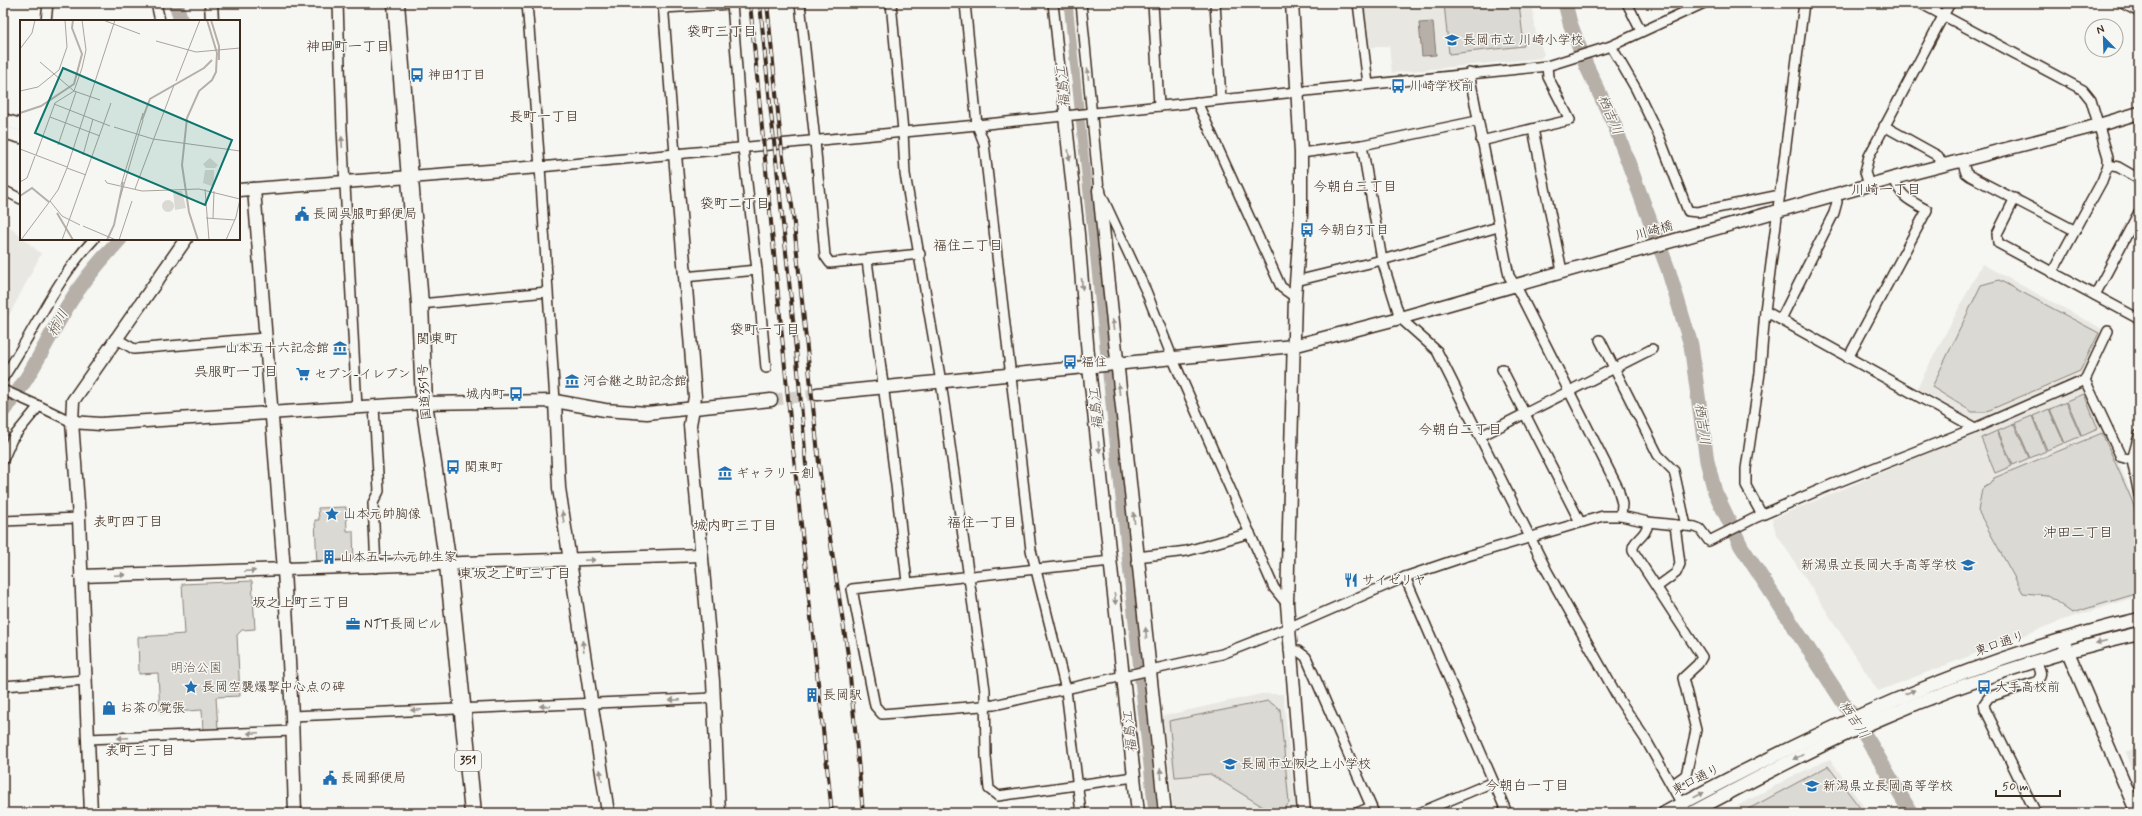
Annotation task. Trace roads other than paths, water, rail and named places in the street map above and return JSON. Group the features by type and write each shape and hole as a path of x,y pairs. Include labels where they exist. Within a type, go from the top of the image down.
{"highway":[{"name":"国道351号","path":"396,3 420,304 424,403 448,565 462,708"},
{"name":"351","path":"462,708 473,813"}],"street":[{"path":"46,20 48,3"},
{"path":"156,3 160,20"},
{"path":"211,3 212,20"},
{"path":"338,3 344,181 357,408"},
{"path":"526,3 540,167 547,292 554,361 558,488 608,813"},
{"path":"800,3 815,141 825,256 830,263 920,254"},
{"path":"891,3 903,131 905,174 941,382 985,690 986,756 989,789 998,796 1134,777"},
{"path":"965,3 977,125 984,143 1031,550 1066,690 1080,813"},
{"path":"1053,3 1092,366 1111,561 1126,675 1138,813"},
{"path":"1082,3 1088,113 1099,190 1114,364 1137,557 1146,672 1165,813"},
{"path":"1153,3 1159,106"},
{"path":"1215,3 1221,99"},
{"path":"1292,3 1302,153 1301,214 1295,297 1287,604 1289,650 1304,813"},
{"path":"1358,3 1368,84"},
{"path":"1627,3 1641,31"},
{"path":"240,190 540,167 743,148 781,142 815,141 903,131 977,125 1550,65 1608,46 1704,3"},
{"path":"1759,516 1746,486 1746,470 1760,373 1765,311 1804,3"},
{"path":"1920,3 2083,90 2091,100 2108,157 2108,165 2102,181 2074,230 2052,273"},
{"path":"1869,185 1866,164 1869,156 1950,3"},
{"path":"2122,3 2139,12"},
{"path":"719,813 714,698 690,425 695,397 684,278 663,6 732,4 743,148 757,270 766,368"},
{"path":"1608,46 1636,89 1659,136 1688,211 1697,212 1780,195"},
{"path":"1481,141 1570,120 1548,77 1550,65"},
{"path":"1469,73 1477,121 1509,276 1618,488 1622,504 1621,516"},
{"path":"1197,102 1281,287 1295,297"},
{"name":"川崎橋","path":"817,394 1011,375 1172,357 1294,346 1400,318 1894,178 2137,114"},
{"path":"3,120 20,125"},
{"path":"1302,153 1362,145 1477,121"},
{"path":"1884,126 1938,156 1942,166"},
{"path":"1533,129 1562,271"},
{"path":"3,132 20,138"},
{"path":"1362,145 1382,260 1400,318 1437,351 1481,436 1530,537 1620,701 1672,785 1684,808"},
{"path":"1962,161 1966,173 1970,176 2015,198 2074,230"},
{"path":"2108,165 2118,167 2139,179"},
{"path":"1848,358 1927,210 1898,192 1894,178"},
{"path":"254,189 284,570 288,668 292,716 295,813"},
{"path":"3,190 20,198"},
{"path":"1099,190 1146,291 1172,357 1274,588 1287,604"},
{"path":"1781,320 1834,213 1837,202 1835,195"},
{"path":"2015,198 1997,234 1998,243 2139,318"},
{"path":"2094,295 2139,212"},
{"path":"1296,281 1382,260 1498,227"},
{"path":"3,378 18,355 54,290 92,240"},
{"path":"91,813 79,518 72,422 73,400 115,338 185,240"},
{"path":"867,260 907,582"},
{"path":"684,278 757,270"},
{"path":"420,304 547,292"},
{"path":"1765,311 1975,428"},
{"path":"1111,561 968,578 907,582 852,589 875,706 882,714 985,704 994,705 1222,654 1288,628 1405,577 1530,537 1603,516 1621,516 1648,522 1700,529 1709,541 1759,516 1833,484 1975,428 2085,380 2108,331"},
{"path":"115,338 134,349 265,338"},
{"path":"1600,340 1658,455 1674,471 1686,526"},
{"path":"1481,436 1652,349"},
{"path":"1502,370 1580,522"},
{"path":"2085,380 2121,457 2132,460"},
{"path":"4,391 72,422 100,424 424,403 555,400 625,413 667,412 771,400"},
{"path":"3,460 12,439 39,406"},
{"path":"374,407 379,490 373,503 376,568"},
{"path":"2139,435 2132,460 2139,495"},
{"path":"3,521 79,518"},
{"path":"1648,522 1646,532 1632,547 1633,551 1702,657 1698,664 1683,678 1696,730 1686,775 1672,785"},
{"path":"1657,587 1679,569 1680,564 1675,525"},
{"path":"1137,557 1187,551 1250,533"},
{"path":"81,576 376,568 701,556"},
{"path":"1405,577 1507,813"},
{"name":"東口通り","path":"1664,813 1684,808 1827,730 1874,708 1957,674 2062,638 2139,619"},
{"name":"東口通り","path":"1690,813 1833,740 1881,718 1950,691 2036,661 2068,651 2139,633"},
{"path":"2062,638 2137,813"},
{"path":"1289,650 1298,651 1306,657 1373,810 1357,813"},
{"path":"2036,661 2042,673 2041,678 2036,682 1989,697 1984,704 1985,709 2036,813"},
{"path":"3,686 85,680"},
{"path":"292,716 714,698"},
{"path":"88,739 292,732"},
{"path":"1419,813 1493,782"}],"waterway":[{"name":"柿川","path":"176,3 181,20"},
{"name":"福島江","path":"1068,3 1153,813"},
{"name":"栖吉川","path":"1565,3 1570,23 1586,65 1614,124 1668,269 1691,345 1707,461 1715,492 1741,546 1868,740 1911,813"},
{"name":"柿川","path":"3,411 23,384 77,291 119,240"}],"tunnel":[{"path":"771,400 817,394"}],"railway":[{"path":"750,3 792,440 832,813"},
{"path":"760,3 796,350 806,465"},
{"path":"767,3 782,152 792,205 820,473 848,655 863,813"}],"place":[{"name":"長岡市立 川崎小学校","path":"1452,40"},
{"name":"神田1丁目","path":"417,75"},
{"name":"川崎学校前","path":"1398,86"},
{"name":"長岡呉服町郵便局","path":"302,214"},
{"name":"今朝白3丁目","path":"1307,230"},
{"name":"山本五十六記念館","path":"340,348"},
{"name":"福住","path":"1070,362"},
{"name":"セブン-イレブン","path":"303,374"},
{"name":"河合継之助記念館","path":"572,381"},
{"name":"城内町","path":"516,394"},
{"name":"関東町","path":"453,467"},
{"name":"ギャラリー創","path":"725,473"},
{"name":"山本元帥胸像","path":"332,514"},
{"name":"山本五十六元帥生家","path":"329,557"},
{"name":"新潟県立長岡大手高等学校","path":"1968,565"},
{"name":"サイゼリヤ","path":"1351,580"},
{"name":"NTT長岡ビル","path":"353,624"},
{"name":"長岡空襲爆撃中心点の碑","path":"191,687"},
{"name":"大手高校前","path":"1984,687"},
{"name":"長岡駅","path":"812,695"},
{"name":"お茶の覚張","path":"109,708"},
{"name":"長岡市立阪之上小学校","path":"1230,764"},
{"name":"長岡郵便局","path":"330,778"},
{"name":"新潟県立長岡高等学校","path":"1812,786"}],"district":[{"name":"袋町三丁目","path":"722,32"},
{"name":"神田町一丁目","path":"348,47"},
{"name":"長町一丁目","path":"544,117"},
{"name":"今朝白三丁目","path":"1355,187"},
{"name":"川崎一丁目","path":"1886,190"},
{"name":"袋町二丁目","path":"735,204"},
{"name":"福住二丁目","path":"968,246"},
{"name":"袋町一丁目","path":"765,330"},
{"name":"関東町","path":"437,339"},
{"name":"呉服町一丁目","path":"236,372"},
{"name":"今朝白二丁目","path":"1460,430"},
{"name":"表町四丁目","path":"128,522"},
{"name":"福住一丁目","path":"982,523"},
{"name":"城内町三丁目","path":"735,526"},
{"name":"沖田二丁目","path":"2078,533"},
{"name":"東坂之上町三丁目","path":"515,574"},
{"name":"坂之上町三丁目","path":"301,603"},
{"name":"表町三丁目","path":"140,751"},
{"name":"今朝白一丁目","path":"1527,786"}],"park label":[{"name":"明治公園","path":"196,668"}]}
